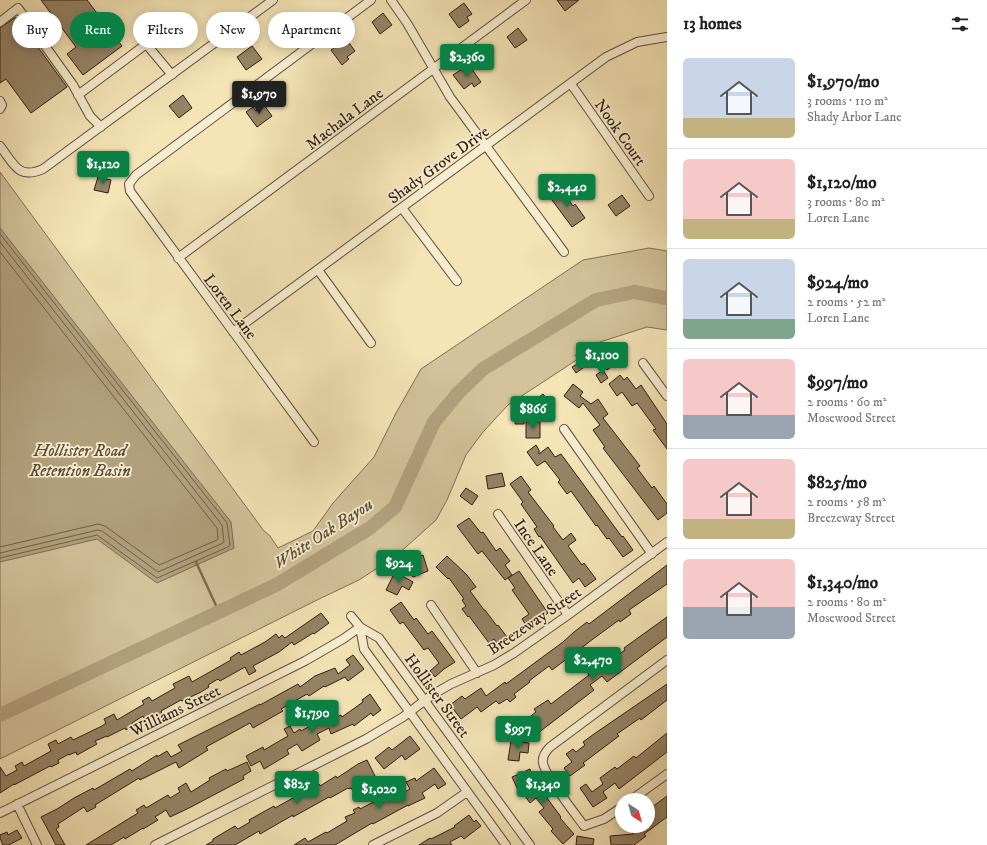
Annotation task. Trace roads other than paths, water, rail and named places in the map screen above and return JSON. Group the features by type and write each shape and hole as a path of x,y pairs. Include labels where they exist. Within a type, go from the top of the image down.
{"street":[{"path":"0,146 17,168 25,173 35,173 43,169 273,0"},
{"name":"Loren Lane","path":"314,442 178,258 130,191 129,184 136,175 371,0"},
{"path":"391,0 450,97 564,252"},
{"name":"Machala Lane","path":"178,258 526,0"},
{"path":"0,22 18,8 73,85 90,116 101,127"},
{"name":"Shady Grove Drive","path":"233,332 606,57 637,42 667,38"},
{"path":"78,95 145,44 172,75"},
{"name":"Nook Court","path":"571,84 649,196"},
{"path":"0,101 2,105 0,109"},
{"path":"402,208 457,282"},
{"path":"318,270 371,343"},
{"path":"643,363 667,396"},
{"path":"564,429 652,554"},
{"name":"Ince Lane","path":"498,514 568,615"},
{"name":"Breezeway Street","path":"155,845 366,739 451,684 494,665 514,653 568,615 667,542"},
{"path":"431,605 477,672"},
{"name":"Hollister Street","path":"351,616 360,627 379,638 426,700 530,845"},
{"name":"Hollister Street","path":"360,627 364,649 506,845"},
{"name":"Williams Street","path":"0,813 305,661 343,639 360,627"},
{"path":"615,812 604,819 584,826 543,767 542,761 546,751 667,660"},
{"path":"641,793 667,774"},
{"path":"374,845 437,812 467,792"},
{"path":"17,804 37,845"}],"water":[{"name":"Hollister Road Retention Basin","path":"0,228 231,522 234,548 157,583 97,539 0,562"}],"waterway":[{"name":"White Oak Bayou","path":"0,715 276,585 370,528 395,507 434,422 459,392 483,369 596,300 634,292 667,298"},
{"path":"196,562 219,612"}]}
